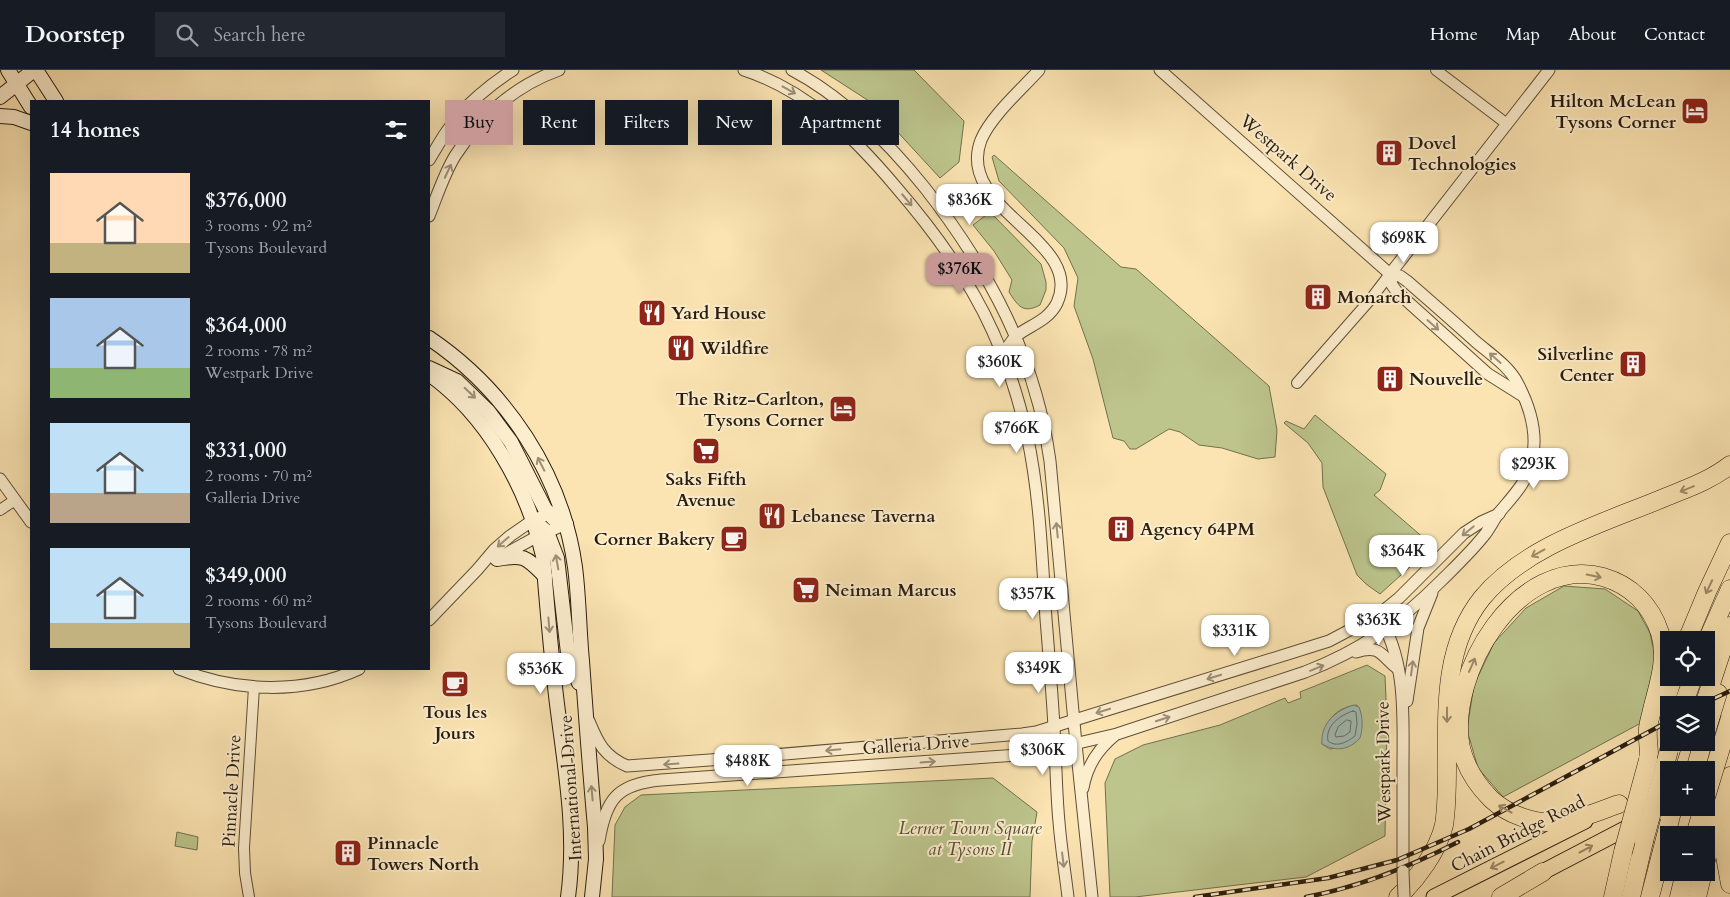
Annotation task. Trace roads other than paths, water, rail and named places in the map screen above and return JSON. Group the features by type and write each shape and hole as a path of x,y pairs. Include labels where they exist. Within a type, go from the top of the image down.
{"highway":[{"path":"1398,897 1410,886 1424,868 1444,825 1447,785 1447,698 1450,674 1460,637 1482,599 1505,575 1536,553 1561,540 1701,483 1730,465"},
{"path":"1691,631 1730,543"},
{"path":"1619,804 1570,820 1556,822 1531,820 1504,809 1495,803 1482,789 1470,771 1462,749 1459,724 1461,699 1469,673 1480,648 1498,622 1530,591 1556,578 1584,574 1596,575 1621,584 1632,591 1649,609 1660,632 1664,658 1648,728 1648,758"},
{"path":"1711,631 1730,588"},
{"path":"1707,696 1730,626"},
{"path":"1715,705 1730,660"},
{"path":"1613,897 1648,758 1671,686"},
{"path":"1715,797 1730,718"},
{"path":"1631,897 1669,751"},
{"path":"1715,800 1730,775"},
{"path":"1715,803 1728,816 1723,845 1730,884"},
{"path":"1650,897 1675,820"},
{"path":"1502,897 1543,872"},
{"path":"1660,897 1664,881"},
{"path":"1679,897 1683,881"},
{"path":"1697,897 1701,881"}],"main road":[{"path":"0,74 7,70 30,106"},
{"path":"0,97 35,70 55,100"},
{"path":"0,116 14,117 30,123"},
{"name":"International Drive","path":"432,339 470,371 516,422 542,466 555,512 566,524 575,568 596,859 592,897"},
{"path":"430,368 457,381 488,411 511,442 538,496 555,512"},
{"name":"International Drive","path":"430,375 454,396 490,437 515,478 533,520 543,534 543,556 556,701 571,821 572,864 568,897"},
{"path":"543,534 557,558 568,654 584,695"},
{"path":"497,559 514,556 523,557 545,576"},
{"path":"1702,761 1730,747"},
{"path":"1715,782 1730,775"},
{"name":"Chain Bridge Road","path":"1434,897 1660,783"},
{"path":"1496,897 1660,811"}],"street":[{"path":"430,158 450,126 461,113 488,88 513,70"},
{"path":"430,214 455,157 486,116 512,94 547,74 559,70"},
{"path":"744,70 787,89 819,108 850,136 922,217 946,249 973,291 993,330 1019,403 1027,436 1036,494 1056,750 1059,823 1068,897"},
{"path":"792,70 824,88 845,105 907,166 961,235 991,285 1029,370 1038,398 1046,434 1058,538 1081,798 1092,897"},
{"path":"1002,355 1015,337 1042,321 1052,312 1060,294 1060,274 1051,256 986,188 978,170 978,150 981,140 991,123 1039,70"},
{"name":"Westpark Drive","path":"1160,70 1390,274 1400,276 1407,281 1499,361 1515,378 1523,396 1534,429 1535,443 1529,472 1522,485 1485,534 1460,562 1435,587 1387,629"},
{"path":"1436,70 1507,124"},
{"path":"1297,383 1364,307 1549,70"},
{"name":"Westpark Drive","path":"1390,274 1392,285 1397,292 1488,374 1523,396"},
{"path":"993,330 1015,337"},
{"path":"0,479 30,521"},
{"path":"0,510 15,500"},
{"path":"430,619 494,550 533,520 555,512"},
{"name":"Westpark Drive","path":"1404,897 1404,716 1398,669 1387,629 1378,615 1399,598 1464,533 1480,522 1499,514"},
{"path":"477,570 543,534 566,524"},
{"path":"1404,716 1418,628 1422,614 1435,587"},
{"name":"Galleria Drive","path":"585,709 601,747 618,762 627,766 1022,734 1054,727 1320,644 1378,615"},
{"name":"Galleria Drive","path":"596,859 607,807 619,794 636,783 1000,757 1056,750 1117,734 1280,681 1340,658 1387,629"},
{"path":"1340,658 1360,651 1375,650 1385,655 1391,664 1398,669"},
{"path":"182,670 211,680 254,687 278,688 315,683 355,670"},
{"name":"Pinnacle Drive","path":"249,897 244,848 254,687"},
{"path":"1081,798 1089,766 1100,749 1117,734"}],"water":[{"path":"1354,705 1359,707 1361,715 1360,738 1342,749 1327,747 1322,744 1324,730 1330,719 1341,710"}],"railway":[{"path":"1715,698 1730,691"},
{"path":"1195,897 1328,878 1397,860 1469,829 1660,726"},
{"path":"1306,897 1365,882 1421,860 1458,842"}],"place":[{"name":"Hilton McLean Tysons Corner","path":"1695,111"},
{"name":"Dovel Technologies","path":"1389,153"},
{"name":"Monarch","path":"1318,297"},
{"name":"Yard House","path":"652,313"},
{"name":"Wildfire","path":"681,348"},
{"name":"Silverline Center","path":"1633,364"},
{"name":"Nouvelle","path":"1390,379"},
{"name":"The Ritz-Carlton, Tysons Corner","path":"843,409"},
{"name":"Saks Fifth Avenue","path":"706,451"},
{"name":"Lebanese Taverna","path":"772,516"},
{"name":"Agency 64PM","path":"1121,529"},
{"name":"Corner Bakery","path":"734,539"},
{"name":"Neiman Marcus","path":"806,590"},
{"name":"Tous les Jours","path":"455,684"},
{"name":"Pinnacle Towers North","path":"348,853"}],"park label":[{"name":"Lerner Town Square at Tysons II","path":"970,838"}]}
